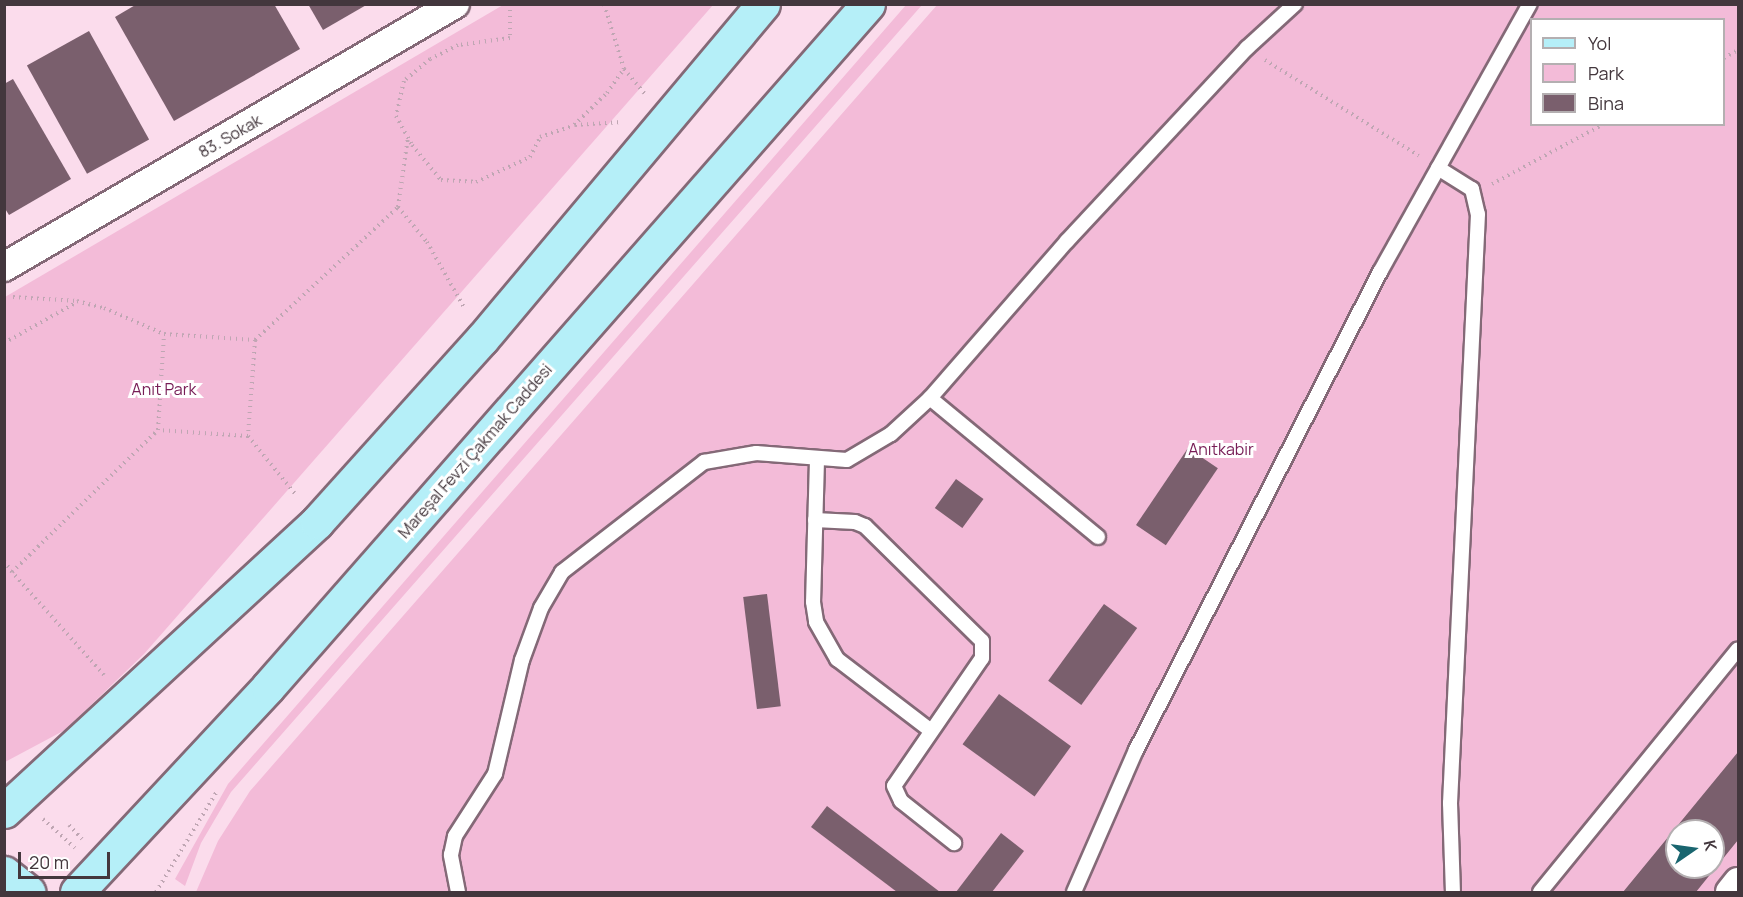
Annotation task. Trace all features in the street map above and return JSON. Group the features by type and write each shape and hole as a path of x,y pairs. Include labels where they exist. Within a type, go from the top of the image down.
{"main road":[{"name":"Mareşal Fevzi Çakmak Caddesi","path":"87,868 268,687 868,4"},
{"path":"12,805 317,522 482,339 761,5"},
{"path":"4,873 28,892"}],"street":[{"name":"83. Sokak","path":"4,267 455,4"},
{"path":"1730,892 1738,882"}],"lane":[{"path":"458,892 451,855 455,836 495,774 522,660 541,608 556,578 704,462 756,453 816,460 847,460 869,450 930,398 1067,241 1247,48 1295,4"},
{"path":"1074,892 1136,750 1380,272 1492,67 1530,4"},
{"path":"1438,168 1475,193 1478,214 1450,804 1453,892"},
{"path":"930,398 1098,537"},
{"path":"816,460 813,602 826,643 837,659 930,730"},
{"path":"815,520 855,522 865,526 978,634 984,649 982,658 930,730 894,786 901,801 954,843"},
{"path":"1540,892 1738,649"}],"path":[{"path":"510,4 510,38 458,45 430,59 404,81 396,116 408,137 441,180 476,182 530,158 540,137 574,125 607,93 624,69 604,4"},
{"path":"1247,48 1438,168"},
{"path":"1475,193 1600,126"},
{"path":"317,522 248,436 255,340 398,207 408,137"},
{"path":"398,207 427,242 482,339"},
{"path":"4,297 77,302 105,308 164,334 255,340"},
{"path":"4,343 77,302"},
{"path":"12,572 158,430 164,334"},
{"path":"158,430 248,436"},
{"path":"4,561 126,699"},
{"path":"12,805 87,868"},
{"path":"69,825 87,868"}],"green space":[{"name":"Anıt Park","path":"503,5 713,5 144,654 65,730 5,762 5,297"},
{"path":"906,5 922,5 231,792 201,843 185,886 175,879 228,784"},
{"name":"Anıtkabir","path":"937,5 1738,5 1738,892 196,892 218,841 250,791"}],"building":[{"path":"137,4 274,4 300,49 174,121 115,17"},
{"path":"308,4 368,4 323,30"},
{"path":"89,31 149,139 87,174 27,65"},
{"path":"13,79 71,179 9,215 4,207 4,84"},
{"path":"1188,448 1218,468 1166,545 1136,525"},
{"path":"956,479 984,499 962,528 935,508"},
{"path":"767,594 781,706 757,709 743,597"},
{"path":"1104,604 1137,628 1081,705 1048,681"},
{"path":"999,694 1071,746 1035,796 963,744"},
{"path":"1738,752 1738,840 1725,856 1725,819 1683,819"},
{"path":"827,806 940,892 897,892 811,827"},
{"path":"1001,833 1024,851 992,892 956,892"},
{"path":"1665,841 1665,879 1706,879 1696,892 1623,892"}]}
